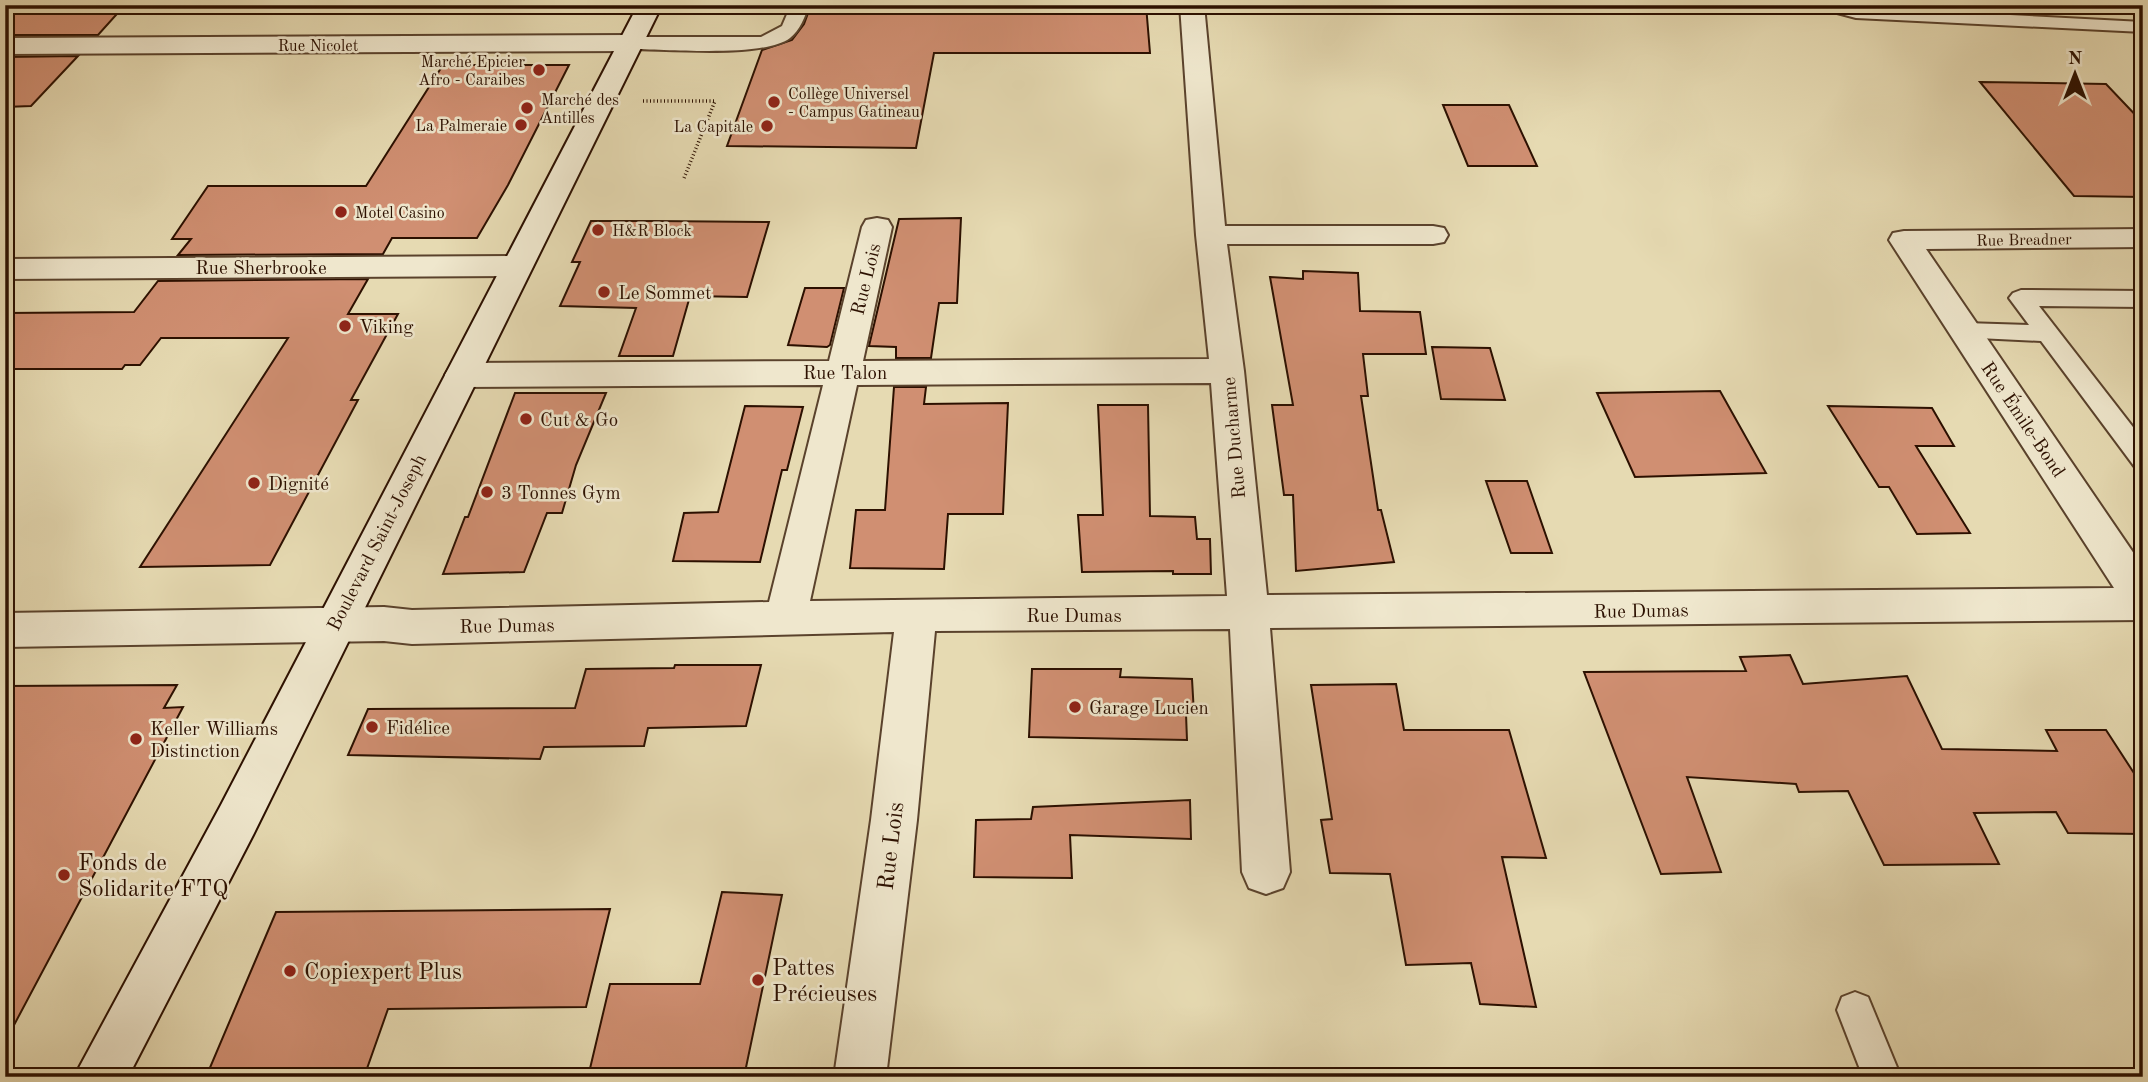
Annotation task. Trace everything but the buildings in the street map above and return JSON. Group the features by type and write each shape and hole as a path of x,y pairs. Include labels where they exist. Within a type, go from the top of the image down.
{"street":[{"name":"Boulevard Saint-Joseph","path":"100,1077 236,820 650,5"},
{"name":"Rue Ducharme","path":"1192,5 1211,235 1227,371 1249,614 1266,872"},
{"name":"Rue Nicolet","path":"5,46 630,43"},
{"name":"Rue Lois","path":"786,617 877,227"},
{"path":"1211,235 1433,235"},
{"name":"Rue Breadner","path":"1904,240 2143,238"},
{"name":"Rue Émile-Bond","path":"1904,240 2143,599"},
{"name":"Rue Sherbrooke","path":"5,269 517,266"},
{"name":"Rue Talon","path":"462,374 1227,371"},
{"name":"Rue Dumas","path":"5,630 384,624 412,627 916,615 2143,604"},
{"name":"Rue Lois","path":"859,1077 894,820 916,615"}],"lane":[{"path":"630,43 768,42 788,32 800,5"},
{"path":"1831,6 1856,13 2143,27"},
{"path":"2143,299 2021,298 2143,458"},
{"path":"1965,331 2046,333"},
{"path":"1855,1010 1882,1077"}],"path":[{"path":"642,101 715,102 684,178"}],"place":[{"name":"Marché Epicier Afro - Caraibes","path":"539,70"},
{"name":"Collège Universel - Campus Gatineau","path":"774,102"},
{"name":"Marché des Antilles","path":"527,108"},
{"name":"La Palmeraie","path":"521,125"},
{"name":"La Capitale","path":"767,126"},
{"name":"Motel Casino","path":"341,212"},
{"name":"H&R Block","path":"598,230"},
{"name":"Le Sommet","path":"604,292"},
{"name":"Viking","path":"345,326"},
{"name":"Cut & Go","path":"526,419"},
{"name":"Dignité","path":"254,483"},
{"name":"3 Tonnes Gym","path":"487,492"},
{"name":"Garage Lucien","path":"1075,707"},
{"name":"Fidélice","path":"372,727"},
{"name":"Keller Williams Distinction","path":"136,739"},
{"name":"Fonds de Solidarite FTQ","path":"64,875"},
{"name":"Copiexpert Plus","path":"290,971"},
{"name":"Pattes Précieuses","path":"758,980"}]}
